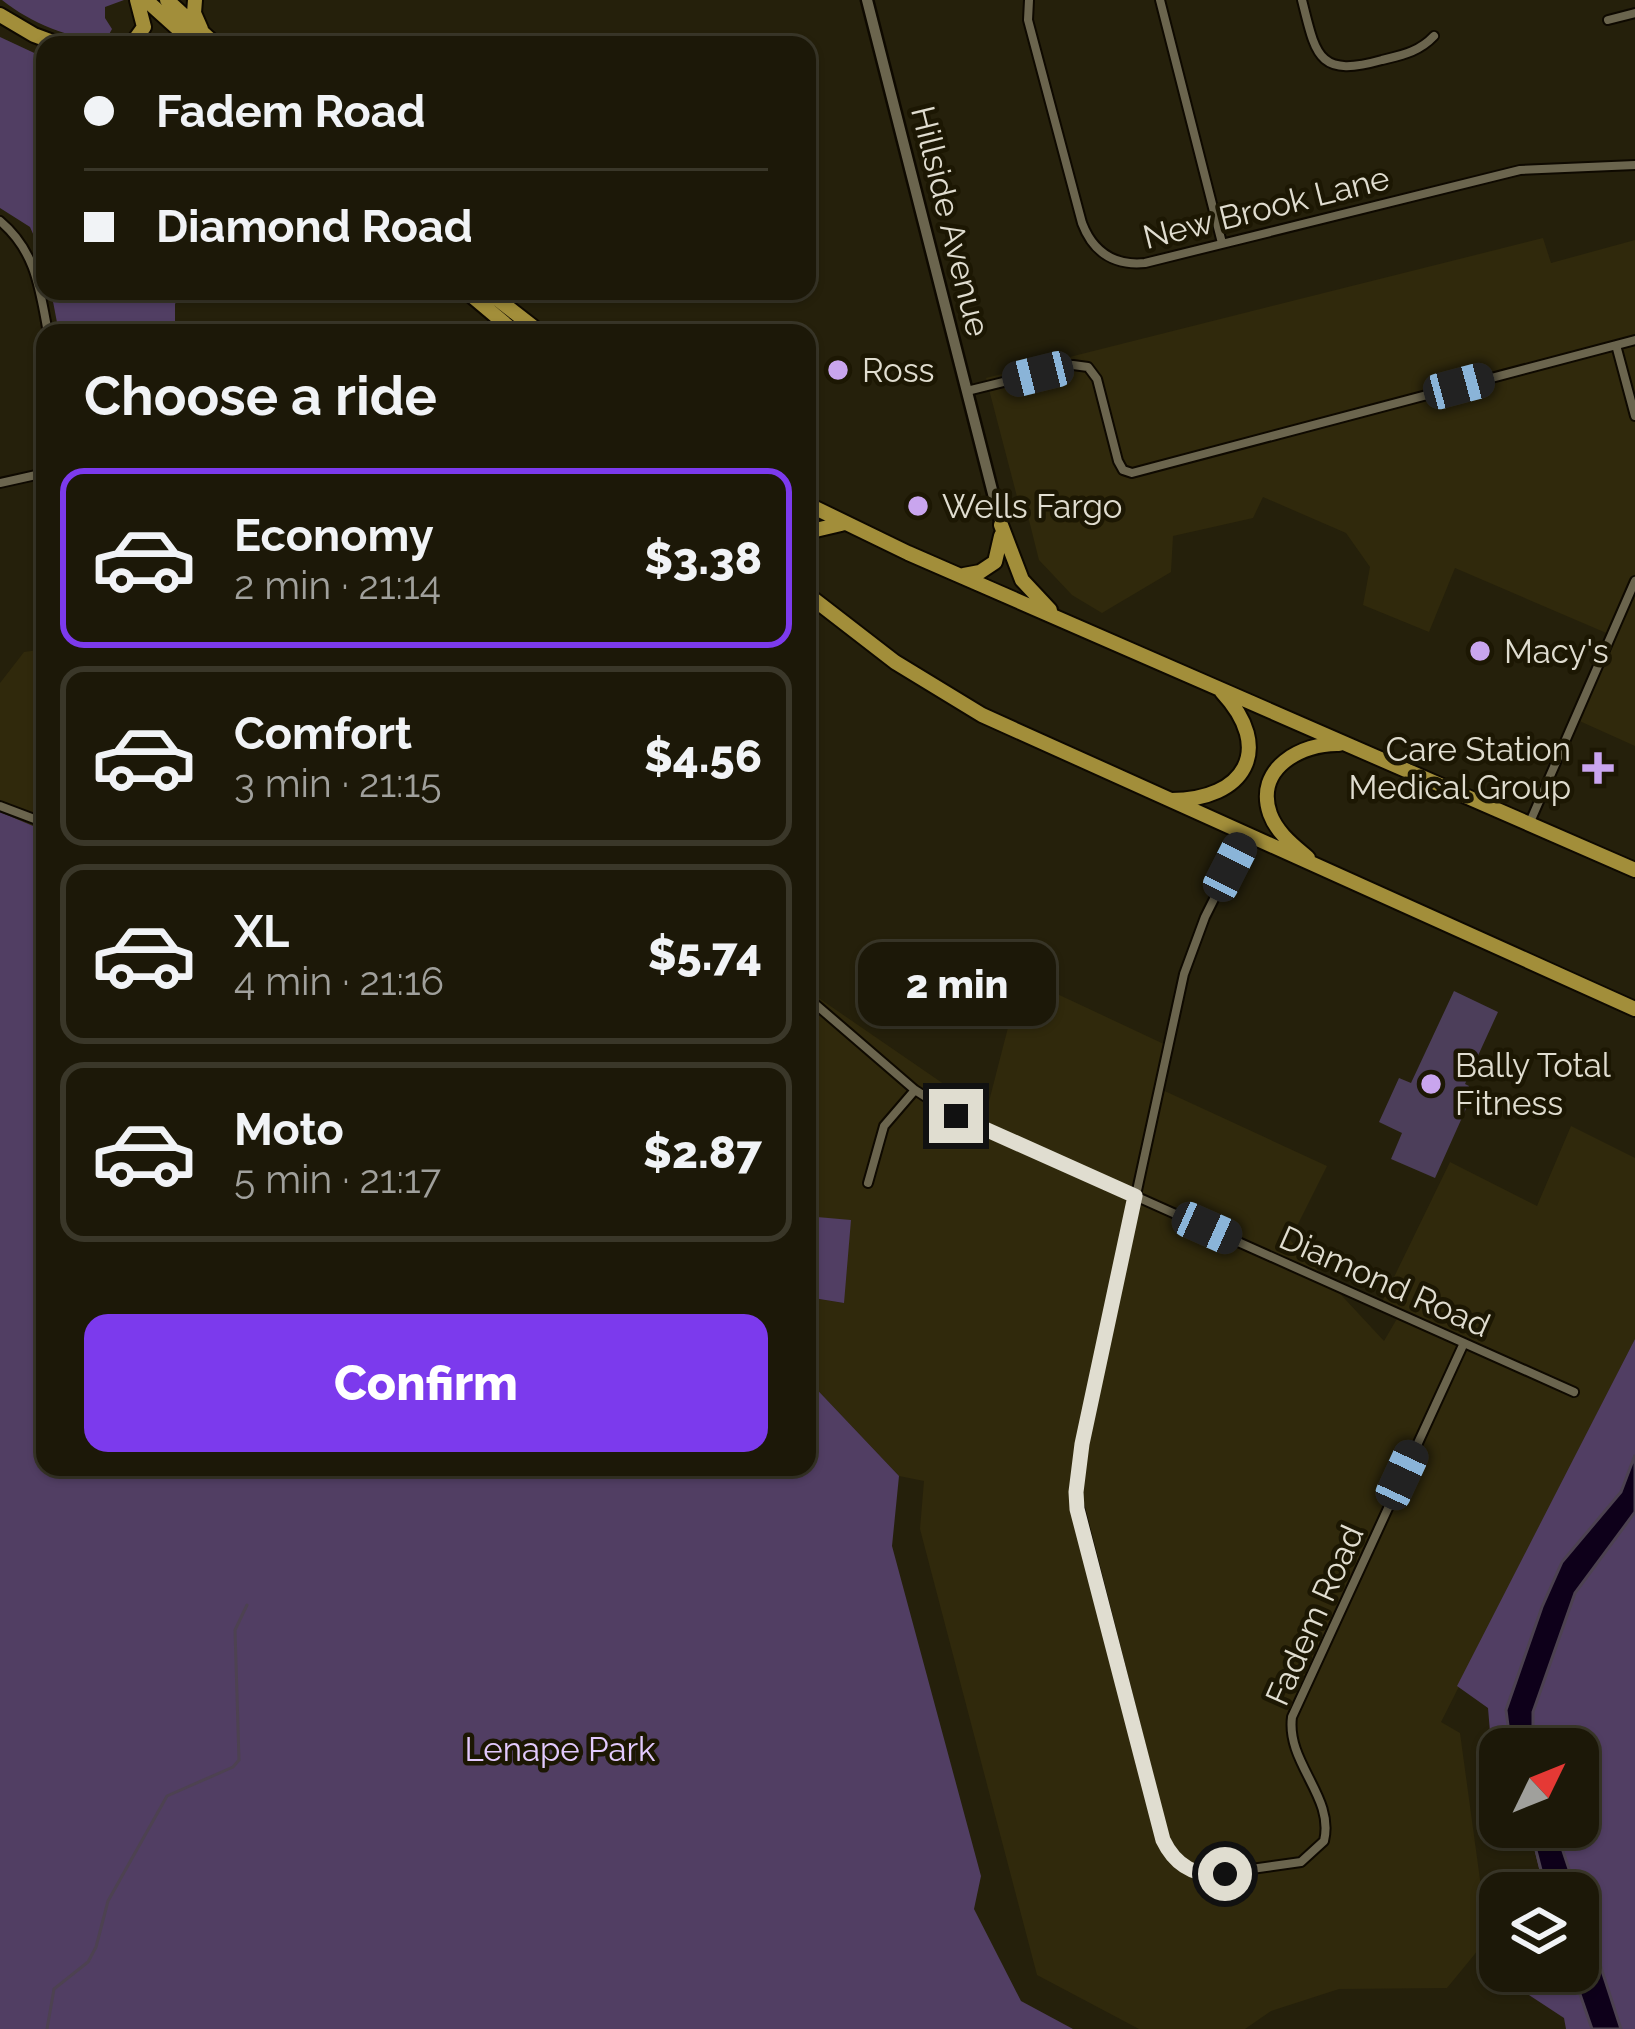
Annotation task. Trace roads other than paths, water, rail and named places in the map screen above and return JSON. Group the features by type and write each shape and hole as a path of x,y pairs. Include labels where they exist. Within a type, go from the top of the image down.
{"highway":[{"path":"137,0 144,27 138,36"},
{"path":"146,0 196,36"},
{"path":"167,0 197,36"},
{"path":"195,0 199,36"},
{"path":"0,15 37,36"},
{"path":"477,300 505,324"},
{"path":"499,300 529,324"},
{"path":"816,509 1635,870"},
{"path":"816,528 846,524"},
{"path":"962,576 994,562 1000,553 1000,525"},
{"path":"1000,525 1022,580 1058,617"},
{"path":"816,602 879,651 963,704 1635,1009"},
{"path":"816,609 828,612"},
{"path":"1166,800 1215,794 1232,784 1244,768 1250,748 1247,728 1218,687"},
{"path":"1320,868 1279,829 1270,812 1268,792 1275,772 1294,753 1318,744 1350,744"}],"street":[{"name":"Hillside Avenue","path":"867,0 1000,525"},
{"name":"New Brook Lane","path":"1029,0 1028,20 1082,223 1094,245 1112,260 1132,264 1520,170 1635,165"},
{"path":"1160,0 1222,243"},
{"path":"1302,0 1313,44 1321,59 1335,67 1351,69 1416,51 1434,36"},
{"path":"1608,20 1635,13"},
{"path":"0,221 27,250 36,272"},
{"path":"967,391 1073,365 1088,367 1097,379 1118,461 1132,473 1635,340"},
{"path":"1616,345 1635,416"},
{"path":"0,483 36,475"},
{"path":"1530,822 1635,581"},
{"path":"0,806 36,820"},
{"name":"Fadem Road","path":"1246,835 1205,917 1184,974 1082,1444 1076,1492 1163,1840 1174,1858 1190,1870 1213,1875 1301,1862 1324,1841 1323,1810 1292,1746 1293,1713 1464,1343"},
{"name":"Diamond Road","path":"816,1005 915,1090 956,1116 1574,1392"},
{"path":"868,1183 884,1126 915,1090"}],"waterway":[{"path":"47,2029 54,1989 88,1962 108,1901 167,1796 239,1760 235,1630 247,1605"}],"place":[{"name":"Ross","path":"838,370"},
{"name":"Wells Fargo","path":"918,506"},
{"name":"Macy's","path":"1480,651"},
{"name":"Care Station Medical Group","path":"1598,768"},
{"name":"Bally Total Fitness","path":"1431,1084"}],"park label":[{"name":"Lenape Park","path":"560,1749"}]}
